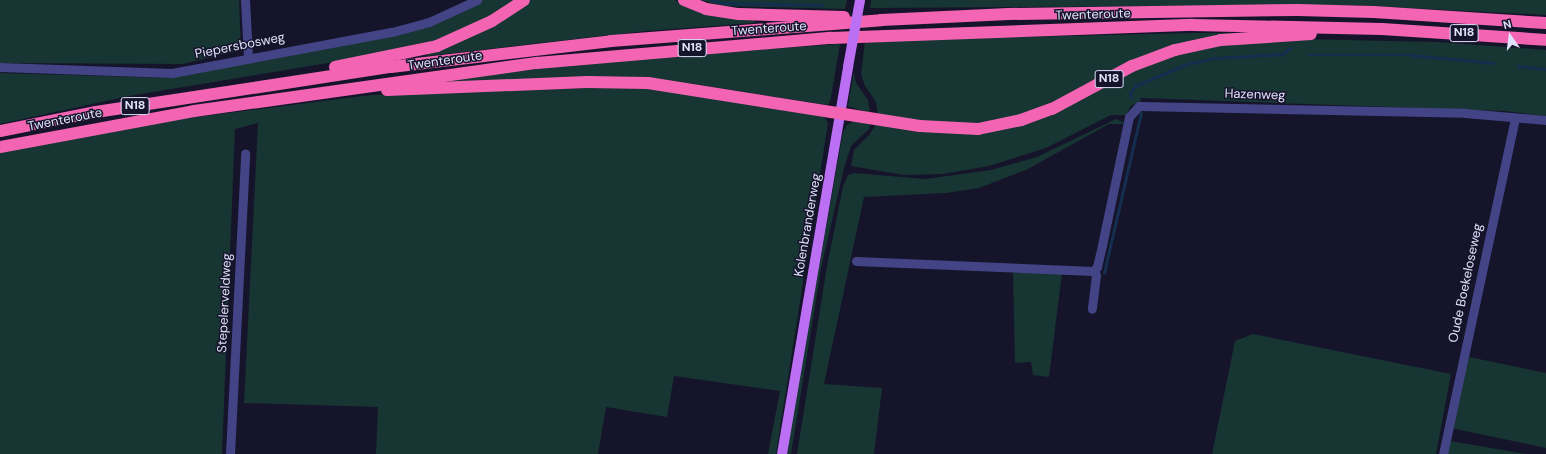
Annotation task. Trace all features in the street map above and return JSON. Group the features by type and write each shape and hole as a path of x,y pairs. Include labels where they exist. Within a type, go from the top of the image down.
{"highway":[{"name":"N18","path":"247,88 437,46 492,21 524,0"},
{"name":"N18","path":"684,0 706,9 739,14 826,15 881,20"},
{"name":"Twenteroute","path":"0,131 247,88 604,42 881,20 1291,10 1374,12 1546,23"},
{"name":"Twenteroute","path":"0,147 318,92 537,63 831,38 1193,25 1382,29 1546,40"},
{"name":"N18","path":"318,92 587,82 648,83 939,128 993,126 1052,109 1132,66 1199,44 1382,29"}],"main road":[{"name":"Kolenbranderweg","path":"782,454 860,0"}],"street":[{"path":"245,0 248,57"},
{"name":"Piepersbosweg","path":"0,67 172,72 392,32 429,22 477,0"},
{"name":"Hazenweg","path":"1092,271 1097,268 1129,117 1139,106 1465,114 1546,120"},
{"name":"Oude Boekeloseweg","path":"1443,454 1515,118"},
{"name":"Stepelerveldweg","path":"230,454 245,153"},
{"path":"856,261 1092,271 1096,275 1092,308"}],"green space":[{"path":"0,0 239,0 241,50 183,64 0,63"},
{"path":"483,0 517,0 498,14 418,48 129,96 0,124 0,73 167,78 430,26"},
{"path":"531,0 675,0 688,8 755,19 755,23 645,31 427,56 427,53 513,13"},
{"path":"701,0 847,0 845,9 721,6"},
{"path":"871,0 1546,0 1546,15 1352,5 870,8"},
{"path":"1191,33 1291,33 1199,41 1041,111 968,125 878,116 876,102 865,86 861,74 865,41"},
{"path":"1297,39 1438,42 1546,50 1546,116 1504,111 1140,98 1141,101 1131,106 1126,115 1111,115 1046,148 989,166 943,174 904,175 851,166 854,150 870,134 877,122 988,129 1156,60 1217,44"},
{"path":"840,44 830,102 827,105 688,83 431,85 430,81 616,60"},
{"path":"854,72 856,83 868,100 870,113 848,106"},
{"path":"649,86 824,117 828,123 776,454 768,454 780,391 674,376 667,417 606,407 598,454 376,454 378,407 244,403 258,123 235,129 222,454 0,454 0,151 172,120 371,95"},
{"path":"1116,119 1124,124 1109,124 1026,170 979,188 946,193 864,197 824,384 882,388 874,454 797,454 827,266 843,186 848,175 854,173 925,179 991,170 1037,157"},
{"path":"856,120 871,121 869,129 851,146 844,168 821,269 791,454 786,454 843,132 847,125"},
{"path":"1013,273 1062,273 1049,377 1033,375 1031,362 1015,363"},
{"path":"1253,334 1451,374 1436,454 1212,454 1235,341"},
{"path":"1469,357 1546,373 1546,448 1451,428"},
{"path":"1450,441 1526,454 1446,454"}],"waterway":[{"path":"711,0 723,3 822,5"},
{"path":"1131,98 1130,93 1135,86 1187,64 1215,58 1283,54 1290,48"},
{"path":"1307,55 1411,55 1494,63"},
{"path":"1518,66 1546,69"},
{"path":"1104,273 1141,113"}]}
